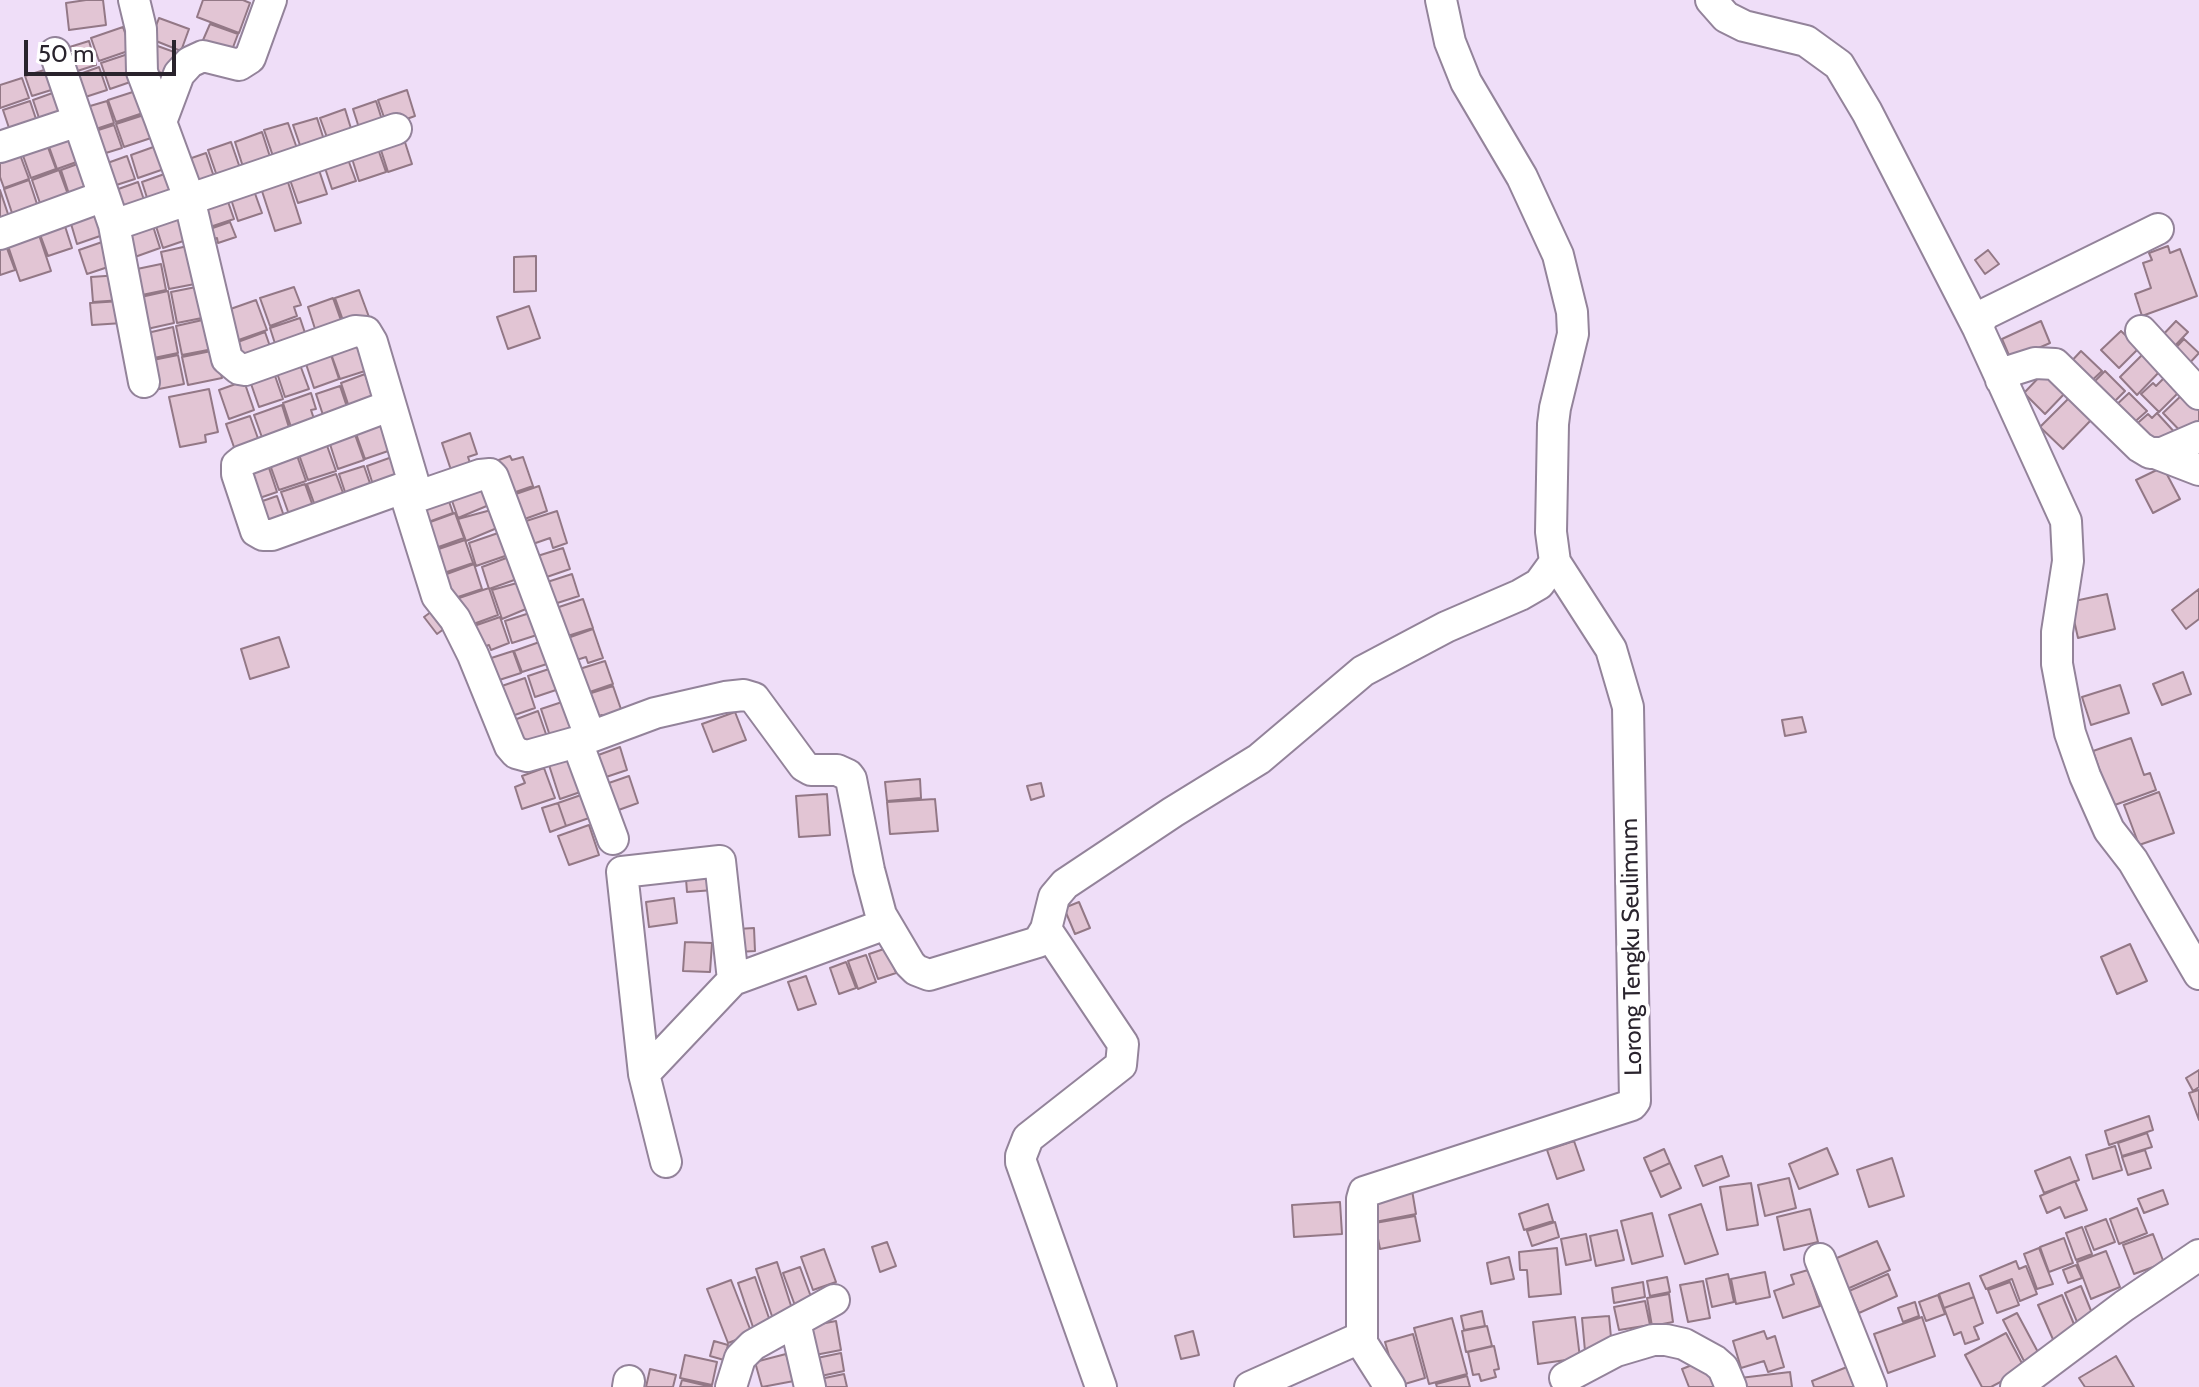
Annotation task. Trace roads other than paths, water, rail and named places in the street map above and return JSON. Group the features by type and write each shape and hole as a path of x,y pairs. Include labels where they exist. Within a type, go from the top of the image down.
{"street":[{"path":"134,0 141,29 142,72 189,198 223,351 231,364 245,370 361,331 366,332 372,342 437,596 455,619 473,655 510,746 516,753 527,756 655,713 725,697 744,695 754,698 804,766 811,770 837,770 851,779 869,870 886,924 910,964 929,975 1038,942 1046,929 1054,897 1065,884 1259,759 1363,671 1446,627 1520,595 1547,573 1553,424 1573,334 1572,312 1558,255 1522,177 1472,94 1450,42 1441,0"},
{"path":"161,122 179,74 190,62 203,56 239,65 250,58 271,0"},
{"path":"1711,0 1726,17 1744,26 1806,41 1839,65 1978,328 2068,530 2068,561 2057,648 2060,692 2070,733 2109,830 2133,861 2199,974"},
{"path":"55,53 114,225 144,382"},
{"path":"3,138 78,121"},
{"path":"114,225 396,129"},
{"path":"0,234 104,196"},
{"path":"1978,328 1983,315 2158,229"},
{"path":"2141,331 2199,394"},
{"path":"2001,380 2013,370 2035,363 2055,364 2140,447 2199,470"},
{"path":"389,406 237,465 237,474 256,531 272,535 410,492 490,474 584,739 613,839"},
{"path":"2155,453 2199,437"},
{"name":"Lorong Tengku Seulimum","path":"1362,1343 1364,1192 1634,1103 1628,707 1611,649 1573,592 1556,585 1547,573"},
{"path":"666,1162 644,1074 622,872 720,861 733,980"},
{"path":"644,1074 733,980 886,924"},
{"path":"1046,929 1123,1044 1121,1065 1028,1138 1021,1156 1101,1387"},
{"path":"2016,1387 2124,1306 2199,1255"},
{"path":"1820,1259 1871,1387"},
{"path":"731,1387 740,1358 753,1345 834,1300"},
{"path":"795,1322 810,1387"},
{"path":"1565,1378 1616,1351 1653,1340 1666,1340 1684,1344 1715,1361 1723,1368 1731,1387"},
{"path":"1250,1387 1353,1341 1362,1343 1390,1387"}]}
